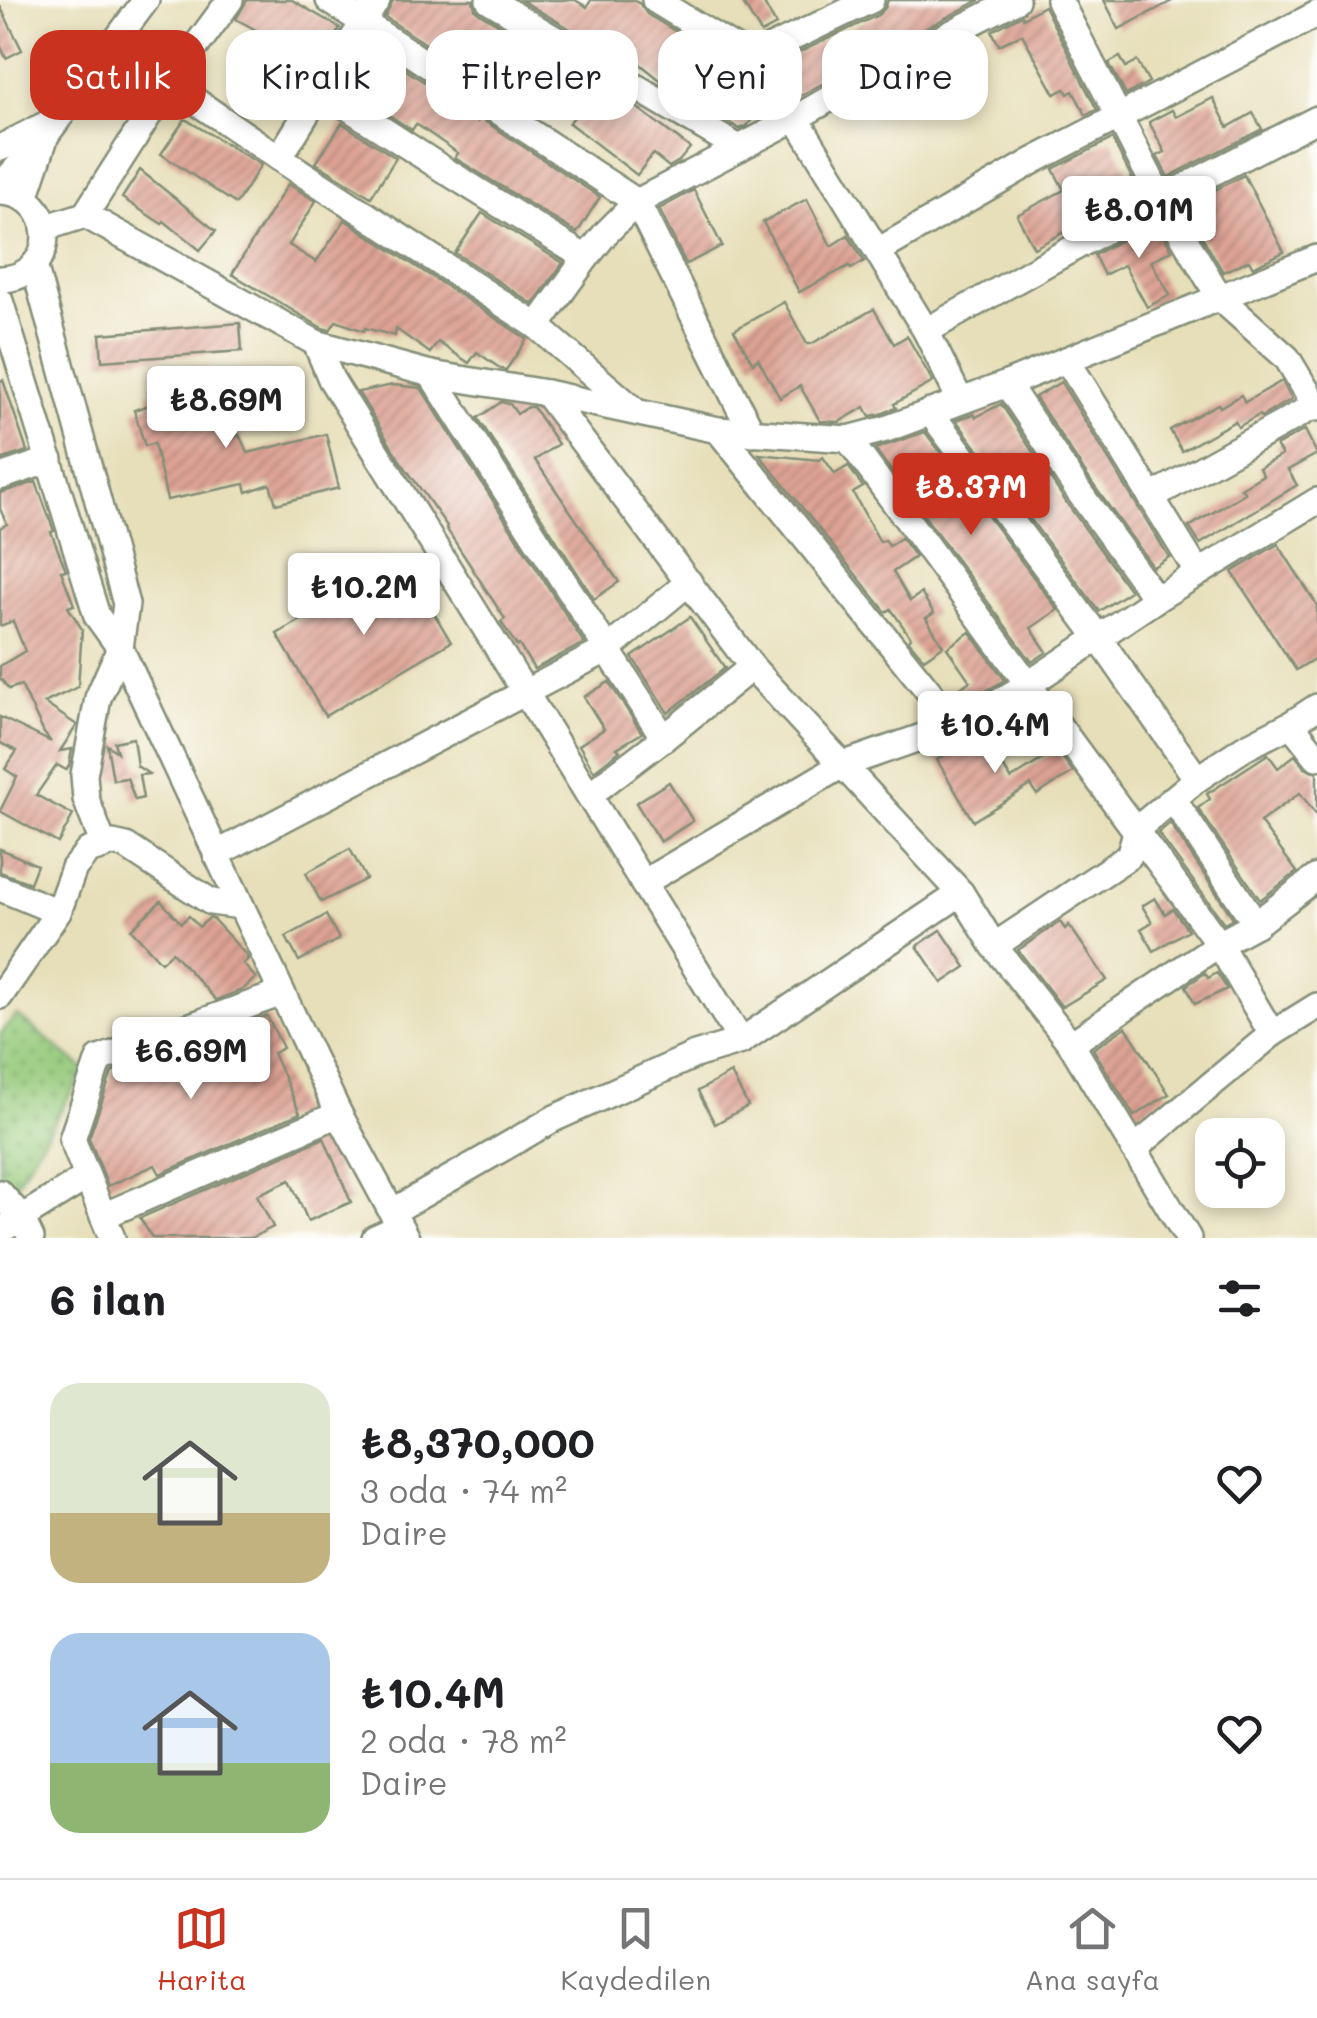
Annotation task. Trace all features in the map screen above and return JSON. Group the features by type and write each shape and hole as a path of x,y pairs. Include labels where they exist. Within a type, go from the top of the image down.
{"street":[{"path":"0,278 22,274 42,252 44,228 36,208 8,192 146,0"},
{"path":"206,32 230,0"},
{"path":"329,0 370,10 637,202 752,433"},
{"path":"489,0 738,148"},
{"path":"802,33 871,0"},
{"path":"802,115 1016,0"},
{"path":"1059,0 1161,198 1220,298 1287,358 1316,406 1152,497"},
{"path":"672,4 710,30"},
{"path":"878,251 1034,160 1317,14"},
{"path":"206,109 538,326 638,413"},
{"path":"926,331 1161,198 1317,119"},
{"path":"44,228 85,215 145,120"},
{"path":"279,158 302,120"},
{"path":"368,120 586,258"},
{"path":"538,326 586,258 637,202 792,120"},
{"path":"797,120 926,331 960,400"},
{"path":"0,148 52,126"},
{"path":"85,215 316,342 431,374 546,393 718,430 848,439 1007,384 1317,258"},
{"path":"34,265 126,604 120,648 98,698 84,774 86,800 104,846"},
{"path":"0,301 12,377 50,460 97,616 120,648 282,994 399,1226"},
{"path":"316,342 331,379 741,1041"},
{"path":"1067,360 1198,573"},
{"path":"431,374 664,738"},
{"path":"1007,384 1156,599"},
{"path":"546,393 752,666 961,893 994,946 1071,1044 1188,1238"},
{"path":"930,412 1098,637 1197,780"},
{"path":"718,430 956,726"},
{"path":"848,439 1219,944 1272,1034"},
{"path":"0,477 50,460"},
{"path":"643,883 842,765 956,726 1317,501"},
{"path":"216,854 608,649 689,582"},
{"path":"589,796 752,666"},
{"path":"994,946 1129,856 1136,829 1197,780 1244,748 1317,708"},
{"path":"1291,724 1317,757"},
{"path":"1173,799 1256,924"},
{"path":"1,995 58,912 74,868 88,852 104,846 126,846 211,902 241,906"},
{"path":"1071,1044 1219,944 1256,924 1317,877"},
{"path":"0,888 58,912"},
{"path":"375,1238 399,1226 555,1118 695,1056 741,1041 961,893"},
{"path":"282,994 99,1059 72,1139 107,1227 340,1114"},
{"path":"1134,1150 1272,1034 1317,1006"},
{"path":"0,1193 17,1229 87,1178"}],"green space":[{"path":"17,1015 85,1070 11,1192 0,1172 0,1034"}],"building":[{"path":"247,0 292,0 340,28 256,30 236,19"},
{"path":"393,0 473,0 475,9 508,30 426,30 426,44 385,17"},
{"path":"521,0 575,0 587,7 591,0 633,0 673,30 658,30 658,78 638,62 638,30 572,30"},
{"path":"741,0 762,0 776,25 759,30"},
{"path":"888,0 980,0 922,30 846,30 885,8"},
{"path":"1104,0 1174,0 1119,29"},
{"path":"0,6 22,50 6,58 0,45"},
{"path":"1044,6 1097,110 1086,115 1073,91 1068,94 1065,89 1055,94 1022,34 999,45 992,31"},
{"path":"822,42 822,84 802,95 802,51"},
{"path":"1120,57 1126,67 1137,61 1149,82 1126,95 1109,63"},
{"path":"406,70 426,83 426,120 483,120 600,197 577,233 455,158 458,153 416,124 412,130 397,120 406,120"},
{"path":"1213,98 1228,127 1253,113 1262,129 1168,177 1157,156 1165,152 1149,122 1172,110 1176,117"},
{"path":"638,108 690,148 669,167 653,154 637,175 569,123 638,120"},
{"path":"187,120 261,165 236,204 161,154"},
{"path":"725,120 751,120 740,129"},
{"path":"342,123 396,158 371,197 316,163"},
{"path":"1112,139 1139,192 1034,248 1017,215 1064,190 1053,169"},
{"path":"140,170 216,231 200,250 164,221 162,224 122,198"},
{"path":"1244,175 1284,252 1253,267 1249,260 1223,272 1184,206"},
{"path":"288,184 316,201 289,245 316,262 345,220 527,339 506,370 477,352 469,363 438,342 430,353 396,329 395,336 336,321 330,330 322,328 232,274"},
{"path":"694,190 722,246 686,264 659,209"},
{"path":"807,199 831,246 848,235 864,261 799,292 763,222"},
{"path":"482,213 563,263 533,304 455,253"},
{"path":"1155,221 1172,250 1151,261 1170,295 1147,307 1124,265 1104,275 1094,255"},
{"path":"784,302 807,344 874,309 894,344 907,336 933,382 881,414 870,416 865,407 839,422 820,421 800,386 780,398 758,359 753,363 734,330"},
{"path":"240,323 242,351 102,361 100,334"},
{"path":"3,380 27,451 0,460 0,381"},
{"path":"1282,381 1292,399 1261,417 1238,427 1235,421 1182,451 1170,430 1218,404 1220,407 1241,395 1245,402"},
{"path":"1061,382 1169,557 1153,567 1035,397"},
{"path":"204,384 207,406 226,402 233,438 239,435 248,453 326,434 339,488 276,504 270,484 247,492 245,484 167,500 154,443 145,446 134,410 149,405 148,392"},
{"path":"393,385 421,388 584,643 534,669 501,622 505,619 447,526 358,392"},
{"path":"501,402 510,404 517,414 533,407 558,444 535,460 619,582 594,599 478,418"},
{"path":"1001,404 1130,591 1099,611 956,420 974,414 976,417"},
{"path":"1305,430 1317,454 1288,470 1297,485 1200,544 1189,527 1245,493 1241,488 1263,475 1259,468 1282,455 1276,446"},
{"path":"925,432 1058,610 1031,628 1047,652 1032,662 875,449"},
{"path":"759,454 819,460 823,457 835,474 848,466 863,487 853,493 880,542 885,540 889,546 901,538 915,557 893,572 910,601 921,593 934,613 926,618 943,646 924,659 891,609 886,612"},
{"path":"36,482 66,570 61,571 74,605 68,607 82,629 78,687 44,703 77,725 60,751 72,749 69,766 66,770 57,765 36,795 73,815 58,843 0,811 17,777 5,769 17,751 0,743 0,717 51,742 21,685 9,689 0,678 0,666 25,651 13,621 0,626 0,528 7,524 0,509 0,493"},
{"path":"1278,544 1317,605 1317,657 1296,670 1232,572"},
{"path":"403,560 451,642 325,716 277,634"},
{"path":"690,617 725,668 668,713 632,657"},
{"path":"970,632 1005,680 961,705 952,694 970,681 947,648"},
{"path":"609,682 642,733 617,748 620,751 594,771 579,745 604,729 584,697"},
{"path":"982,732 1011,779 1057,750 1073,772 1037,795 1031,785 973,821 937,760"},
{"path":"133,738 137,766 149,774 139,775 143,798 135,800 127,778 113,780 107,745 117,752 114,742"},
{"path":"1268,754 1278,768 1295,755 1305,768 1317,773 1317,816 1300,793 1260,822 1297,872 1260,900 1198,808 1210,799 1207,794"},
{"path":"669,782 693,821 660,842 636,803"},
{"path":"1170,823 1233,918 1224,923 1158,833"},
{"path":"0,849 37,865 30,883 0,872"},
{"path":"350,849 366,879 321,902 306,873"},
{"path":"1155,898 1165,914 1173,909 1188,930 1154,951 1141,929 1152,922 1142,906"},
{"path":"161,901 181,923 189,916 199,927 213,919 246,955 248,959 243,964 256,978 242,990 216,1000 172,952 161,962 131,929"},
{"path":"326,915 339,939 299,961 286,937"},
{"path":"1060,922 1065,929 1069,925 1107,980 1062,1007 1018,950"},
{"path":"941,930 966,967 942,983 917,946"},
{"path":"1205,973 1208,978 1217,973 1227,989 1195,1004 1186,986"},
{"path":"267,1016 283,1048 273,1053 300,1113 160,1174 155,1165 108,1186 89,1138 112,1072 181,1047 166,1061"},
{"path":"1126,1027 1169,1094 1134,1116 1093,1049"},
{"path":"731,1073 748,1106 715,1124 698,1091"},
{"path":"324,1138 351,1202 308,1221 290,1180 257,1195 273,1227 251,1238 152,1238 140,1218"}]}
